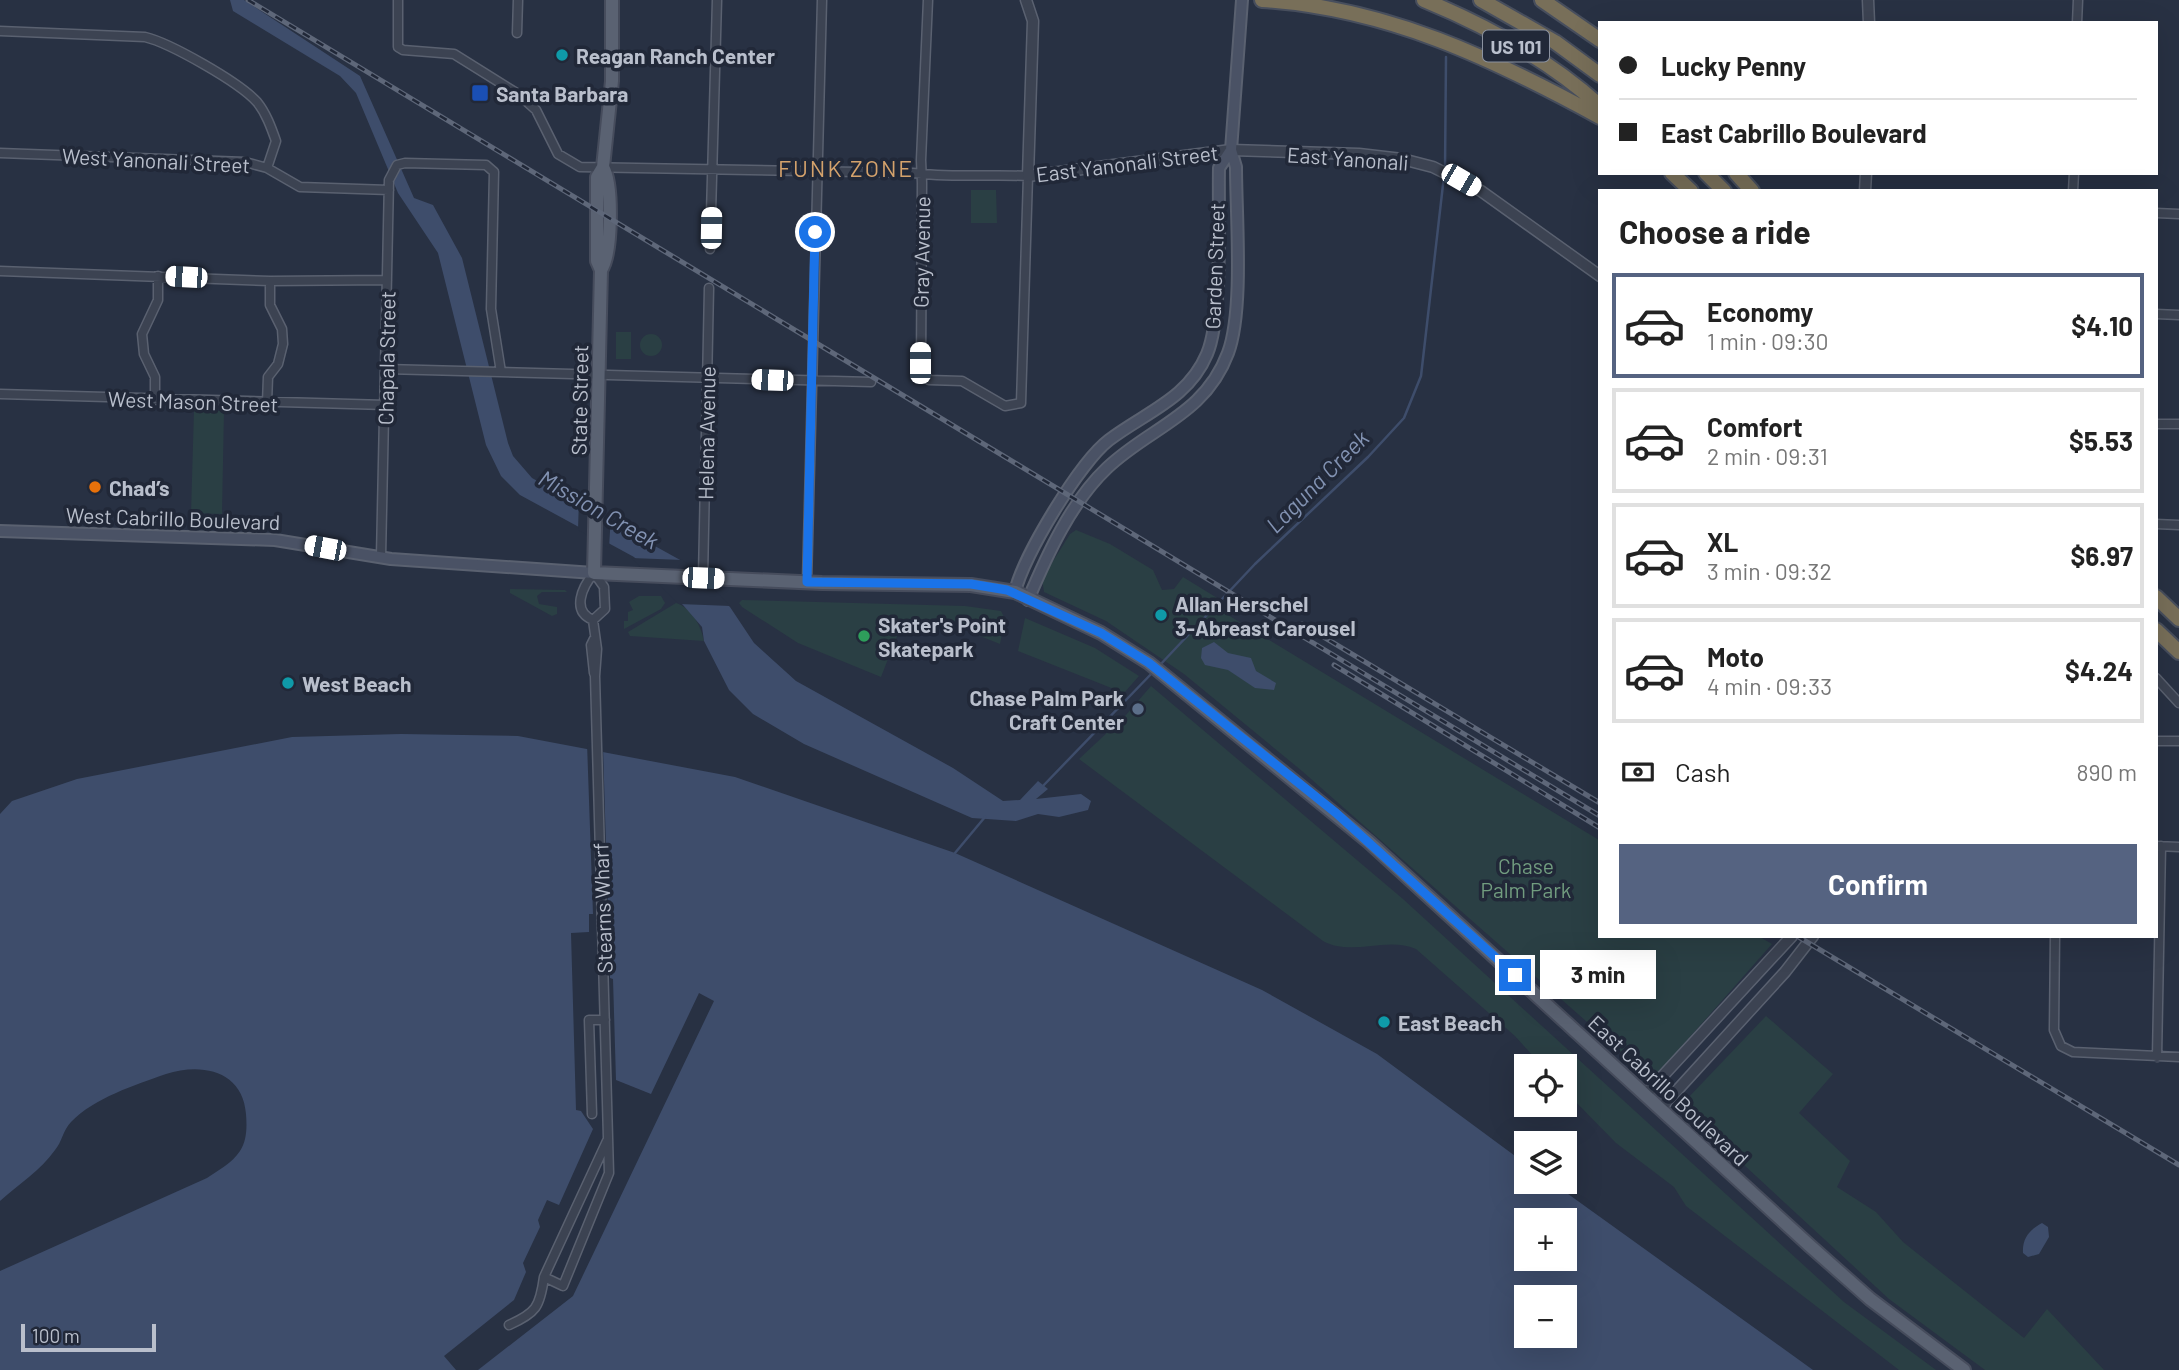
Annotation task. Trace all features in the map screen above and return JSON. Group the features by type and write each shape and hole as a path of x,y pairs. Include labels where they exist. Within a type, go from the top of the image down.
{"highway":[{"path":"1262,0 1292,1 1346,11 1440,39 1515,70 1598,116"},
{"name":"US 101","path":"1424,0 1514,44 1571,82 1598,104"},
{"name":"US 101","path":"1481,0 1555,42 1598,74"},
{"path":"1542,0 1598,39"},
{"path":"1674,175 1688,189"},
{"path":"1708,175 1722,189"},
{"path":"1738,175 1750,189"},
{"path":"2158,599 2179,619"},
{"path":"2158,632 2179,652"}],"main road":[{"name":"State Street","path":"594,573 601,270 597,261 597,177 603,167 612,69 612,0"},
{"name":"Garden Street","path":"1027,600 1041,569 1070,519 1104,471 1189,409 1208,388 1228,353 1236,304 1236,167 1231,150 1242,0"},
{"name":"Garden Street","path":"1015,592 1019,575 1092,455 1111,438 1179,394 1196,375 1206,355 1215,326 1219,168 1231,150"},
{"name":"West Cabrillo Boulevard","path":"0,530 265,540 381,557 594,573"},
{"name":"East Cabrillo Boulevard","path":"594,573 807,582 971,584 1015,592 1027,600 1082,622 1149,663 1370,842 1870,1299 1964,1370"}],"street":[{"path":"398,0 398,47 403,50 454,54 528,102 558,154 568,162 580,167 603,167"},
{"path":"517,33 518,0"},
{"path":"710,249 717,0"},
{"path":"807,582 822,0"},
{"name":"Gray Avenue","path":"928,0 921,174 920,363 926,377 935,381 962,381 1005,405 1021,403 1028,176"},
{"path":"1026,0 1033,20 1028,176"},
{"path":"1868,0 1869,21"},
{"path":"2077,21 2078,0"},
{"path":"0,31 145,37 168,45 241,89 257,102 276,141 267,168"},
{"name":"East Yanonali Street","path":"603,167 1028,176 1231,150"},
{"name":"East Yanonali","path":"1231,150 1359,154 1402,159 1433,167 1461,180 1598,275"},
{"name":"West Yanonali Street","path":"0,153 245,162 267,168 300,187 389,185"},
{"path":"389,185 393,169 400,164 491,167 495,178 491,309 501,372"},
{"name":"Chapala Street","path":"381,557 389,185"},
{"path":"2158,213 2179,214"},
{"path":"0,271 270,281 387,280"},
{"path":"155,400 155,377 144,354 142,334 158,300 159,276"},
{"path":"267,403 268,377 278,364 283,344 282,329 270,305 270,281"},
{"name":"Helena Avenue","path":"702,578 709,288"},
{"path":"2158,314 2179,315"},
{"path":"385,369 871,382"},
{"name":"West Mason Street","path":"0,394 386,405"},
{"path":"2158,424 2179,424"},
{"path":"2158,524 2179,525"},
{"name":"Stearns Wharf","path":"594,573 604,587 605,609 593,620 585,616 581,608 583,586 594,573"},
{"name":"Stearns Wharf","path":"544,1277 563,1286 609,1173 595,676 597,649 593,620"},
{"path":"2158,680 2179,703"},
{"path":"2158,741 2179,741"},
{"path":"2158,846 2179,847"},
{"path":"1646,1094 1791,938"},
{"path":"1661,1108 1785,972 1811,938"},
{"path":"2055,938 2054,1030 2061,1046 2073,1052 2179,1057"},
{"path":"2157,1057 2158,938"},
{"path":"592,1114 589,1020 605,1020"},
{"name":"Stearns Wharf","path":"509,1325 531,1315 541,1298 544,1277 607,1141"}],"green space":[{"path":"971,190 996,190 997,223 971,223"},
{"path":"616,332 631,332 631,359 616,359"},
{"path":"651,334 661,341 662,345 655,355 651,356 641,349 640,345 647,335"},
{"path":"194,410 224,411 222,514 191,513"},
{"name":"Chase Palm Park","path":"1076,530 1110,544 1153,570 1162,590 1174,589 1183,577 1227,604 1223,612 1598,839 1598,938 1762,938 1772,944 1658,1073 1645,1073 1302,771 1184,674 1106,621 1044,592 1042,579 1070,534"},
{"path":"510,589 567,592 542,592 537,596 539,604 557,607 557,614 552,616 510,593"},
{"path":"639,596 661,596 665,603 661,609 624,629 628,612 633,610 629,602"},
{"path":"742,600 965,606 1001,611 1005,619 1000,644 935,618 932,629 919,634 901,626 881,677 798,643 742,607 739,603"},
{"path":"676,603 682,605 695,618 704,641 630,636 628,632"},
{"path":"1025,618 1095,648 1139,676 1124,693 1018,651"},
{"name":"Chase Palm Park","path":"1151,686 1403,899 1573,1054 1531,1054 1515,1036 1416,949 1393,945 1346,947 1323,941 1079,759 1126,715"},
{"path":"1766,1016 1833,1074 1799,1113 1850,1161 1837,1187 1876,1212 1903,1242 2024,1338 2047,1309 2104,1370 1985,1370 1889,1299 1691,1116 1686,1100"},
{"name":"Chase Palm Park","path":"1577,1058 1844,1302 1936,1370 1899,1370 1686,1206 1674,1187 1616,1143 1577,1103"}],"water":[{"path":"230,0 244,0 360,76 414,198 433,205 462,258 508,443 513,456 532,478 682,561 730,607 754,643 796,681 953,768 1003,801 1020,800 1038,781 1048,789 1036,799 1081,794 1091,801 1088,810 1059,817 1038,814 1016,821 972,818 804,744 753,714 729,690 704,641 702,627 634,557 520,495 501,476 486,445 438,253 398,193 356,93 340,76 233,11"},
{"path":"1214,642 1228,653 1251,658 1256,671 1276,683 1274,690 1255,688 1228,670 1205,665 1201,658 1202,648"},
{"path":"401,734 518,736 735,777 955,853 1262,990 1377,1054 1514,1155 1514,1194 1568,1194 1813,1370 0,1370 0,1271 207,1178 237,1155 245,1138 246,1114 243,1099 229,1079 206,1070 193,1069 166,1074 116,1093 80,1113 68,1125 49,1157 0,1201 0,814 12,801 77,779 292,737"},
{"path":"2042,1223 2048,1227 2049,1237 2039,1254 2028,1257 2023,1253 2026,1238"}],"pier":[{"path":"579,499 611,515 609,548 578,530"},
{"path":"631,558 683,560 731,606 679,604"},
{"path":"587,743 603,746 616,1080 651,1094 699,993 714,1001 573,1296 478,1370 456,1370 444,1356 514,1300 526,1272 523,1263 540,1227 538,1220 547,1200 559,1205 593,1129 581,1111 576,1110 571,933 589,932 589,914 593,914"}],"waterway":[{"name":"Laguna Creek","path":"1445,169 1446,57"},
{"name":"Laguna Creek","path":"1159,666 1255,564 1368,457 1404,418 1421,376 1444,176"},
{"name":"Laguna Creek","path":"1042,787 1154,671"},
{"path":"955,853 985,817"}],"railway":[{"path":"248,0 1598,815"},
{"path":"1302,624 1598,802"},
{"path":"1334,665 1598,827"},
{"path":"1800,938 2179,1165"}],"place":[{"name":"Reagan Ranch Center","path":"562,55"},
{"name":"Santa Barbara","path":"480,93"},
{"name":"Chad’s","path":"95,487"},
{"name":"Allan Herschel 3-Abreast Carousel","path":"1161,615"},
{"name":"Skater's Point Skatepark","path":"864,636"},
{"name":"West Beach","path":"288,683"},
{"name":"Chase Palm Park Craft Center","path":"1138,709"},
{"name":"East Beach","path":"1384,1022"}],"district":[{"name":"FUNK ZONE","path":"846,168"}],"route":[{"path":"815,232 807,582 944,586 971,584 1007,590 1072,617 1101,633 1149,663 1336,813 1515,975"}],"water label":[{"name":"Mission Creek","path":"599,509"}]}
